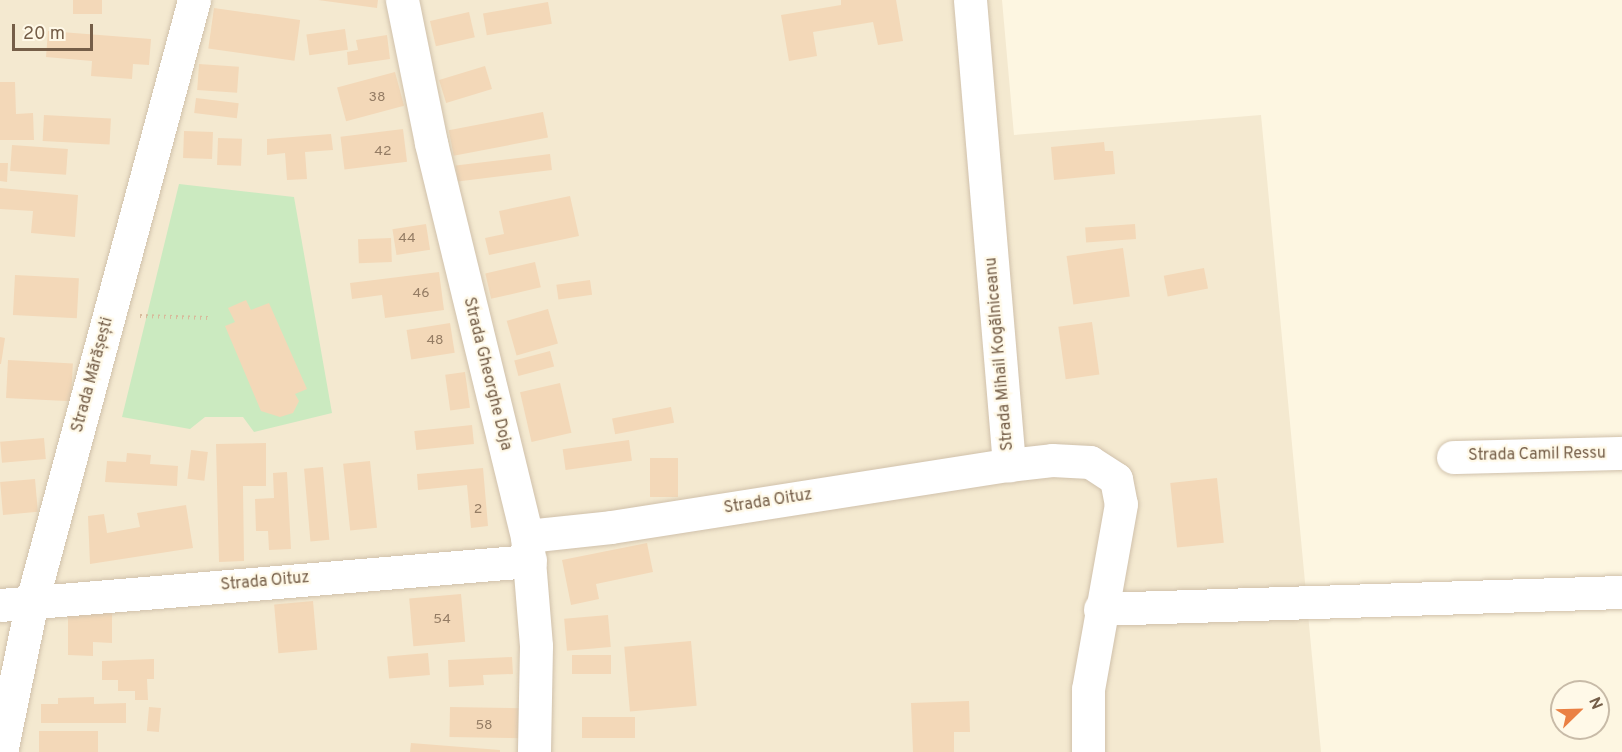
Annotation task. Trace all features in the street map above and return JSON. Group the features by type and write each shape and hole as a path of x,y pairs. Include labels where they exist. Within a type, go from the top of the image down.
{"street":[{"name":"Strada Mărășești","path":"1,752 32,601 194,0"},
{"name":"Strada Gheorghe Doja","path":"402,0 431,143 529,548 537,646 534,752"},
{"name":"Strada Mihail Kogălniceanu","path":"970,0 1009,465 1052,460 1090,462 1116,479 1121,504 1100,609 1088,689 1088,752"},
{"name":"Strada Camil Ressu","path":"1453,457 1622,453"},
{"name":"Strada Oituz","path":"0,604 529,548 611,527 1009,465"},
{"path":"1100,609 1622,592"}],"path":[{"path":"109,315 208,318"}],"shaded area":[{"path":"0,0 1002,0 1014,135 1261,115 1321,752 0,752"}],"green space":[{"path":"179,184 294,197 332,413 254,432 243,417 205,417 190,429 122,417"}],"building":[{"path":"73,0 102,0 102,14 73,14"},
{"path":"318,0 378,0 377,8"},
{"path":"841,0 896,0 903,41 878,45 873,22 813,32 817,56 789,61 781,15 841,5"},
{"path":"548,2 552,24 487,35 483,13"},
{"path":"214,8 300,20 294,61 208,49"},
{"path":"469,12 475,37 436,46 430,21"},
{"path":"345,29 348,50 309,55 306,34"},
{"path":"48,31 151,39 149,65 133,64 132,79 91,76 92,61 46,57"},
{"path":"387,35 390,59 348,65 347,52 358,50 356,40"},
{"path":"199,64 239,67 237,93 197,90"},
{"path":"485,66 492,89 446,103 439,80"},
{"path":"395,72 404,106 346,121 337,88"},
{"path":"0,82 15,82 16,114 33,113 34,140 0,140"},
{"path":"196,98 239,103 237,118 194,113"},
{"path":"543,112 548,138 454,156 449,130"},
{"path":"44,115 111,119 110,144 43,141"},
{"path":"403,129 407,162 344,169 340,137"},
{"path":"184,131 213,132 212,159 183,158"},
{"path":"331,134 333,150 305,152 307,179 287,180 285,153 267,155 267,139"},
{"path":"218,138 242,139 241,166 217,165"},
{"path":"1104,142 1105,151 1113,151 1115,174 1054,180 1051,147"},
{"path":"12,145 68,149 66,175 10,171"},
{"path":"550,154 552,170 458,181 456,166"},
{"path":"0,163 8,163 7,182 0,181"},
{"path":"0,188 78,195 75,237 31,233 33,211 0,209"},
{"path":"570,196 579,236 489,255 485,238 504,234 499,211"},
{"path":"426,224 430,250 396,255 392,229"},
{"path":"1135,224 1136,239 1086,242 1085,227"},
{"path":"391,238 392,262 359,263 358,239"},
{"path":"1123,248 1130,297 1073,304 1067,256"},
{"path":"535,262 541,287 491,299 485,273"},
{"path":"1204,268 1208,289 1168,296 1164,276"},
{"path":"439,272 444,310 385,318 382,295 352,299 350,283"},
{"path":"15,275 79,278 77,318 13,315"},
{"path":"590,280 592,295 558,300 556,285"},
{"path":"246,300 251,310 269,303 307,389 295,394 299,401 293,413 280,417 261,411 225,326 235,322 228,308"},
{"path":"548,309 558,344 517,355 507,321"},
{"path":"1092,322 1099,374 1066,379 1058,327"},
{"path":"450,323 455,353 411,360 407,330"},
{"path":"0,337 5,338 1,364 0,364"},
{"path":"550,351 554,366 518,376 514,361"},
{"path":"8,360 73,363 71,401 6,398"},
{"path":"465,372 470,408 450,410 445,375"},
{"path":"560,383 571,433 532,442 520,392"},
{"path":"671,407 674,423 615,434 612,418"},
{"path":"472,425 474,444 416,450 414,431"},
{"path":"44,438 46,459 2,463 0,442"},
{"path":"629,440 632,461 566,470 563,449"},
{"path":"266,443 266,486 243,486 244,561 219,562 216,444"},
{"path":"191,450 208,452 204,481 187,479"},
{"path":"127,453 151,455 150,464 178,466 177,486 105,482 107,461 126,462"},
{"path":"650,458 678,458 678,497 650,497"},
{"path":"370,461 377,528 350,530 343,464"},
{"path":"323,467 329,540 310,541 304,469"},
{"path":"483,468 488,526 471,528 467,485 418,490 417,474"},
{"path":"287,472 291,549 269,550 268,531 256,531 255,499 274,498 273,473"},
{"path":"1217,478 1224,543 1177,548 1170,483"},
{"path":"35,479 38,512 3,515 0,482"},
{"path":"186,505 193,548 90,564 88,516 104,514 107,533 140,527 137,513"},
{"path":"647,543 653,572 596,584 599,599 571,605 562,560"},
{"path":"461,594 465,642 413,646 409,599"},
{"path":"313,601 317,650 278,653 274,604"},
{"path":"68,610 112,611 112,643 93,642 93,656 68,655"},
{"path":"608,615 611,647 567,651 564,619"},
{"path":"691,641 697,706 630,712 624,647"},
{"path":"428,653 430,675 389,678 387,657"},
{"path":"572,655 611,655 611,674 572,674"},
{"path":"512,657 513,674 483,675 484,685 449,687 448,660"},
{"path":"154,659 154,679 147,679 148,700 135,700 135,691 118,691 118,680 102,680 102,661"},
{"path":"94,697 94,704 126,703 126,723 41,723 41,704 58,704 58,698"},
{"path":"969,701 970,732 954,732 954,752 913,752 911,703"},
{"path":"149,707 161,708 159,732 147,731"},
{"path":"450,707 523,708 522,738 449,737"},
{"path":"582,717 635,717 635,738 582,738"},
{"path":"39,731 98,731 98,752 39,752"},
{"path":"411,743 500,750 500,752 410,752"}]}
